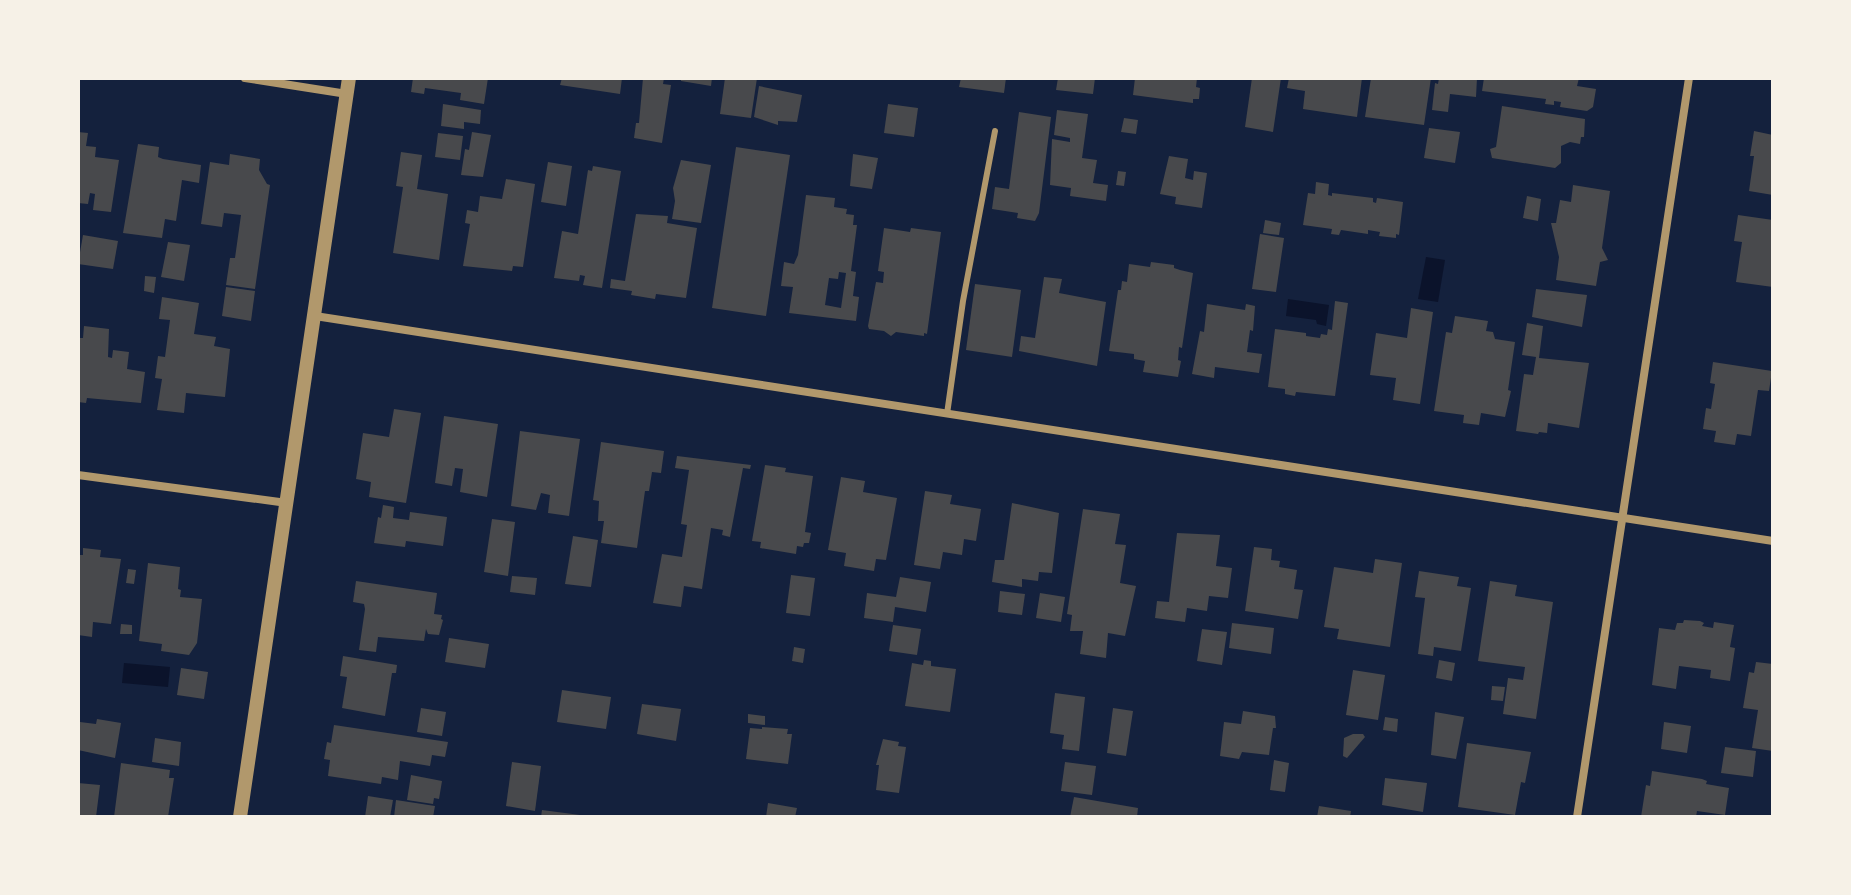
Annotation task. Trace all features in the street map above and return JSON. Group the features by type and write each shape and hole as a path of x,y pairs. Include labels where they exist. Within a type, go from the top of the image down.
{"street":[{"path":"245,78 347,94"},
{"path":"240,817 349,78"},
{"path":"1577,817 1689,78"},
{"path":"315,316 1773,541"},
{"path":"78,475 287,503"}],"lane":[{"path":"947,414 963,301 995,131"}],"water":[{"path":"1426,257 1445,260 1438,302 1418,299"},
{"path":"1288,299 1329,305 1326,326 1317,324 1316,320 1286,316"},
{"path":"124,663 170,667 168,687 122,683"}],"building":[{"path":"413,78 488,78 484,104 460,100 461,93 425,88 424,94 411,92"},
{"path":"562,78 622,78 620,94 560,85"},
{"path":"643,78 664,78 663,84 671,85 662,143 634,138 636,123 639,123"},
{"path":"681,78 712,78 711,86 681,81"},
{"path":"725,78 757,78 751,118 720,114"},
{"path":"961,78 1006,78 1004,93 959,87"},
{"path":"1058,78 1095,78 1093,94 1056,90"},
{"path":"1135,78 1197,78 1199,99 1193,99 1193,103 1133,95"},
{"path":"1252,78 1281,78 1273,132 1245,127"},
{"path":"1289,78 1362,78 1357,117 1303,109 1305,91 1287,88"},
{"path":"1371,78 1431,78 1424,125 1365,117"},
{"path":"1439,78 1477,78 1476,97 1450,94 1448,112 1432,110 1435,83 1438,84"},
{"path":"1484,78 1579,78 1577,86 1596,89 1593,107 1587,111 1560,107 1561,102 1545,104 1546,99 1482,91"},
{"path":"759,86 802,95 797,122 778,121 778,125 754,117"},
{"path":"443,104 481,110 480,124 464,122 464,129 441,126"},
{"path":"888,104 918,108 914,137 884,133"},
{"path":"1502,106 1585,119 1584,137 1581,137 1580,144 1570,142 1561,146 1561,163 1555,168 1492,158 1490,149 1496,147"},
{"path":"1057,110 1088,114 1082,158 1097,160 1093,183 1108,185 1106,201 1070,196 1071,188 1050,185 1052,139 1070,142 1070,138 1054,135"},
{"path":"1019,112 1051,117 1039,213 1035,221 1017,218 1018,213 992,209 995,187 1009,189"},
{"path":"1124,118 1138,120 1136,134 1121,132"},
{"path":"1429,128 1460,132 1455,163 1424,158"},
{"path":"1754,131 1773,135 1773,195 1749,191"},
{"path":"78,132 88,133 86,146 96,147 95,157 119,160 111,212 93,210 95,194 90,193 88,204 78,203"},
{"path":"472,132 491,135 483,177 461,175 465,149 469,150"},
{"path":"438,133 463,136 460,160 435,157"},
{"path":"138,144 159,147 158,157 163,159 201,165 199,183 182,180 176,221 165,219 162,238 123,233"},
{"path":"736,147 790,155 766,316 712,308"},
{"path":"401,152 422,155 417,189 448,194 439,260 393,253 403,187 396,186"},
{"path":"230,154 260,159 259,170 270,185 255,289 226,285 230,258 235,258 241,215 224,213 222,227 201,224 210,162 229,165"},
{"path":"853,154 878,158 872,189 850,186"},
{"path":"1169,156 1188,159 1185,178 1193,180 1194,171 1207,173 1202,208 1175,204 1176,197 1160,194"},
{"path":"681,160 711,165 701,223 672,219 675,201 673,188"},
{"path":"548,162 572,166 566,206 541,202"},
{"path":"593,166 621,171 602,288 583,285 585,276 580,275 579,281 554,278 562,231 578,234 588,170 592,171"},
{"path":"1118,171 1126,172 1124,186 1116,185"},
{"path":"506,179 535,184 523,267 513,266 512,271 463,266 470,224 465,223 467,210 478,212 480,196 502,199"},
{"path":"1316,182 1329,184 1328,195 1332,196 1332,193 1373,198 1376,203 1377,198 1403,202 1399,235 1396,234 1396,238 1379,236 1380,232 1368,230 1368,234 1341,230 1339,235 1331,234 1332,229 1303,225 1308,193 1315,194"},
{"path":"1573,185 1610,191 1602,248 1608,260 1600,262 1596,286 1556,280 1559,257 1551,223 1556,223 1560,200 1571,202"},
{"path":"806,195 835,198 834,207 847,209 846,214 854,215 853,225 857,225 851,271 856,272 853,296 859,297 856,321 789,313 793,287 781,286 784,262 794,264","holes":["839,272 846,273 841,308 825,305 829,278 838,279"]},
{"path":"1527,196 1541,199 1538,221 1523,218"},
{"path":"636,214 668,216 667,223 697,228 686,298 656,294 655,299 610,288 611,279 625,281"},
{"path":"1738,215 1773,220 1773,287 1736,282 1742,242 1734,241"},
{"path":"1265,220 1281,223 1279,235 1263,233"},
{"path":"884,228 941,232 927,334 924,333 924,336 896,332 891,336 884,331 869,329 876,282 883,283 884,272 878,271"},
{"path":"1260,234 1284,238 1276,292 1252,289"},
{"path":"83,235 118,241 113,269 78,264"},
{"path":"168,242 190,245 184,281 161,277"},
{"path":"1151,262 1174,265 1174,268 1193,273 1182,348 1179,347 1178,360 1181,361 1178,377 1143,372 1145,361 1134,359 1134,354 1109,351 1118,290 1121,290 1122,281 1127,282 1129,264 1150,267"},
{"path":"145,276 156,277 154,293 144,291"},
{"path":"1044,277 1062,279 1059,293 1106,302 1097,366 1019,351 1021,336 1035,338"},
{"path":"975,284 1021,290 1012,357 966,350"},
{"path":"226,287 255,291 251,321 222,316"},
{"path":"1536,289 1587,295 1582,327 1532,317"},
{"path":"162,297 199,303 194,334 216,337 214,346 230,349 225,397 186,393 184,413 157,410 162,379 155,378 158,356 165,357 170,320 159,319"},
{"path":"1335,301 1348,303 1335,396 1296,392 1295,396 1285,394 1285,389 1268,387 1275,329 1320,338 1321,334 1327,335 1328,329 1332,330"},
{"path":"1207,304 1245,310 1246,304 1255,306 1247,352 1262,354 1259,373 1215,367 1214,378 1192,374 1200,331 1204,332"},
{"path":"1411,308 1433,312 1420,404 1393,400 1396,378 1370,375 1376,333 1407,338"},
{"path":"1455,316 1488,321 1486,331 1493,332 1495,339 1515,342 1508,390 1511,391 1505,417 1481,413 1479,425 1463,423 1464,415 1434,411 1446,332 1452,333"},
{"path":"1527,323 1543,326 1539,358 1589,363 1579,428 1548,423 1547,433 1516,431 1524,374 1533,375 1536,357 1522,355"},
{"path":"84,326 109,329 108,357 112,358 113,350 129,352 127,369 145,372 141,403 87,398 86,403 78,402 78,338 83,338"},
{"path":"1713,362 1772,371 1769,391 1758,390 1751,436 1737,434 1735,445 1714,442 1716,431 1703,429 1706,408 1711,409 1715,384 1710,383"},
{"path":"394,409 421,413 406,503 369,497 371,482 356,479 363,433 389,437"},
{"path":"444,416 498,424 487,497 460,492 463,469 455,468 452,486 435,483"},
{"path":"520,431 580,439 569,516 548,513 550,495 541,493 536,510 511,506"},
{"path":"601,442 664,451 661,473 652,472 649,491 645,491 637,548 601,543 604,521 598,521 599,501 593,500"},
{"path":"677,456 751,465 750,469 743,468 730,537 722,535 723,530 711,528 702,589 684,586 681,607 653,603 662,554 682,557 687,525 681,524 689,470 675,468"},
{"path":"765,465 813,476 805,532 811,533 809,543 804,543 803,547 797,546 796,554 760,548 761,542 752,541"},
{"path":"841,477 865,481 863,492 897,498 886,560 876,559 874,571 844,566 846,553 828,550"},
{"path":"925,491 952,495 950,504 981,509 976,541 964,539 962,555 943,552 940,569 914,565"},
{"path":"1012,503 1059,513 1052,573 1039,572 1038,581 1022,579 1022,587 992,582 995,560 1004,560"},
{"path":"383,505 394,507 393,518 409,520 410,512 447,517 443,546 406,541 405,547 374,543"},
{"path":"1083,509 1120,514 1115,544 1126,545 1120,583 1136,586 1125,636 1108,633 1106,658 1080,654 1083,631 1070,631 1072,615 1067,614"},
{"path":"492,519 515,522 508,576 484,572"},
{"path":"1177,533 1220,535 1216,566 1232,568 1228,598 1209,596 1207,611 1187,608 1185,622 1155,618 1157,601 1169,602"},
{"path":"573,536 598,540 591,587 565,584"},
{"path":"1254,547 1272,549 1271,560 1280,561 1279,567 1297,570 1294,589 1303,590 1298,619 1245,611"},
{"path":"83,548 101,550 100,557 121,559 111,624 93,622 92,637 78,635 78,555 83,555"},
{"path":"1375,559 1402,563 1390,647 1337,639 1339,629 1324,627 1334,567 1373,573"},
{"path":"148,563 180,567 180,597 202,599 197,643 189,655 161,651 162,644 139,641"},
{"path":"128,569 136,570 134,584 126,583"},
{"path":"1419,571 1459,577 1457,586 1471,588 1461,651 1434,647 1433,656 1418,654 1425,598 1415,597"},
{"path":"791,575 815,578 810,616 786,613"},
{"path":"512,576 537,578 535,595 510,592"},
{"path":"900,577 931,582 926,612 895,607 893,622 864,618 867,593 896,597"},
{"path":"356,581 437,593 434,614 442,615 443,620 439,635 428,634 426,629 424,641 378,637 376,652 359,650 365,609 364,604 353,602"},
{"path":"1490,581 1517,585 1515,596 1553,602 1536,719 1503,714 1508,678 1523,680 1525,667 1478,661"},
{"path":"1000,591 1025,594 1022,615 998,612"},
{"path":"1040,593 1065,597 1061,622 1036,618"},
{"path":"1700,621 1704,623 1702,626 1713,628 1714,622 1734,625 1730,647 1735,648 1730,681 1710,678 1711,670 1679,666 1676,689 1652,685 1659,628 1675,630 1677,623"},
{"path":"1232,623 1274,628 1271,654 1229,648"},
{"path":"121,624 132,625 132,634 120,634"},
{"path":"893,625 921,629 917,655 889,651"},
{"path":"1202,629 1227,632 1222,665 1197,661"},
{"path":"449,638 489,644 485,668 445,662"},
{"path":"794,647 805,649 803,663 792,661"},
{"path":"343,656 397,665 396,673 392,673 385,716 342,708 347,677 340,676"},
{"path":"924,660 931,661 931,666 956,669 950,712 905,706 912,663 923,665"},
{"path":"1439,660 1455,663 1452,681 1436,678"},
{"path":"1756,662 1773,664 1773,751 1752,748 1758,710 1743,708 1749,672 1754,673"},
{"path":"181,668 208,672 204,699 177,695"},
{"path":"1353,670 1385,675 1378,720 1346,715"},
{"path":"1492,686 1505,687 1503,701 1491,700"},
{"path":"562,690 611,697 606,729 557,722"},
{"path":"1055,693 1085,697 1079,751 1062,749 1064,735 1050,733"},
{"path":"642,704 681,709 676,741 637,734"},
{"path":"421,708 446,712 442,736 417,732"},
{"path":"1113,708 1133,711 1126,756 1107,753"},
{"path":"1243,711 1275,716 1276,728 1273,728 1269,755 1242,752 1239,759 1220,756 1224,722 1241,724"},
{"path":"1435,712 1464,717 1456,759 1431,755"},
{"path":"748,714 765,716 765,725 748,723"},
{"path":"1385,717 1398,719 1397,732 1383,730"},
{"path":"97,719 121,723 115,758 78,750 80,722 96,724"},
{"path":"1664,722 1691,726 1687,753 1661,749"},
{"path":"334,725 448,742 445,757 432,755 430,766 400,761 398,780 382,777 381,784 328,776 330,760 324,759"},
{"path":"750,728 788,729 787,734 792,734 788,764 746,759"},
{"path":"1363,734 1365,737 1347,758 1343,756 1344,738"},
{"path":"155,738 181,742 179,766 152,762"},
{"path":"883,739 899,742 898,746 906,747 899,793 876,790 879,765 876,765"},
{"path":"1467,743 1531,752 1515,815 1458,807"},
{"path":"1725,747 1756,751 1753,777 1721,773"},
{"path":"1274,760 1289,763 1285,792 1270,790"},
{"path":"512,762 541,766 535,811 506,806"},
{"path":"1065,762 1096,766 1092,795 1061,791"},
{"path":"121,763 170,770 169,778 174,778 168,817 114,817"},
{"path":"1652,771 1702,779 1707,781 1706,784 1729,788 1725,815 1697,811 1696,817 1641,817 1646,785 1650,786"},
{"path":"411,775 442,781 439,799 434,798 433,804 407,800"},
{"path":"1385,778 1427,783 1423,812 1382,805"},
{"path":"78,783 100,785 96,817 78,817"},
{"path":"368,796 393,800 390,817 365,817"},
{"path":"1074,797 1138,808 1137,817 1070,817"},
{"path":"396,800 435,806 433,817 394,817"},
{"path":"768,803 797,808 795,817 766,817"},
{"path":"1319,806 1351,811 1350,817 1317,817"},
{"path":"542,810 580,815 541,817"}]}
